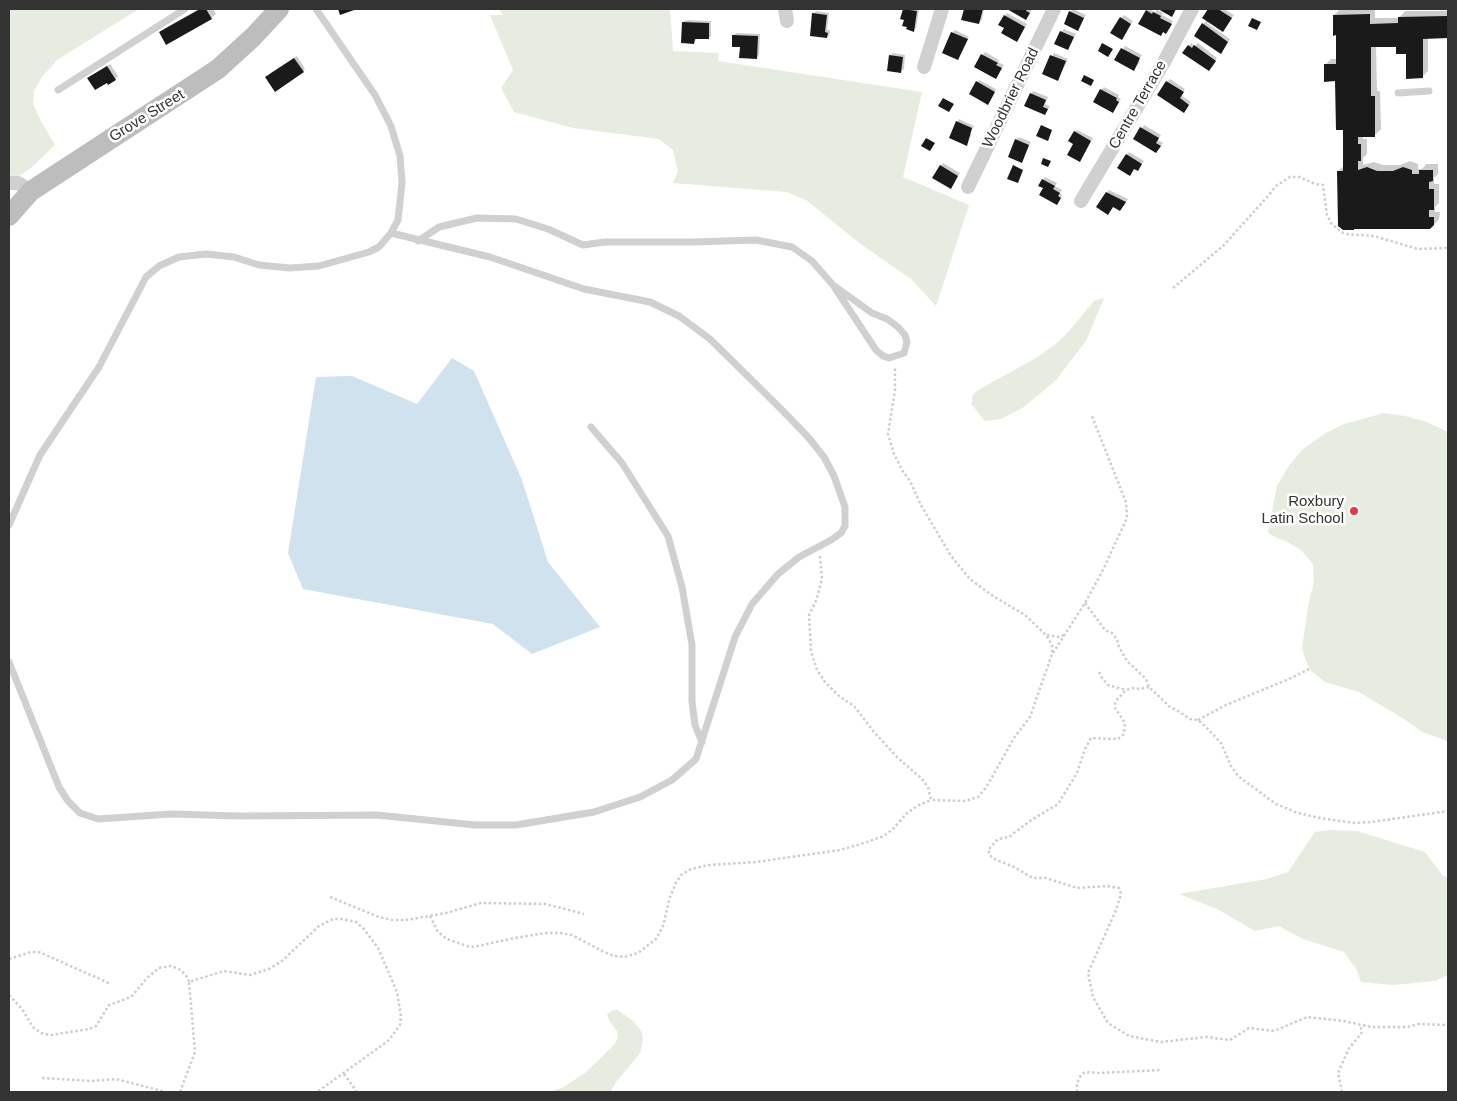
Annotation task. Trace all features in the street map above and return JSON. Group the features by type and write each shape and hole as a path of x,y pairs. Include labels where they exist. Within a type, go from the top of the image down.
{"main road":[{"name":"Grove Street","path":"9,216 32,191 218,69 279,9"}],"street":[{"path":"924,67 942,9"},
{"name":"Woodbrier Road","path":"968,187 1054,9"},
{"name":"Centre Terrace","path":"1082,200 1164,62 1192,9"},
{"path":"9,182 18,183 32,191"}],"lane":[{"path":"58,90 185,9"},
{"path":"9,525 40,455 98,367 146,277 159,266 179,257 206,254 234,257 266,266 290,268 319,266 369,252 379,247 386,240 398,220 402,183 400,156 391,126 375,95 316,9"},
{"path":"1398,93 1429,91"},
{"path":"418,240 439,227 477,218 516,220 548,229 564,238 583,245 606,242 756,240 792,247 812,261 833,285 876,350 889,358 904,353 907,342 905,335 898,327 872,313 833,285"},
{"path":"9,662 59,787 68,801 80,813 98,819 171,814 240,816 377,815 476,825 516,825 594,812 640,797 672,780 696,760 735,637 752,604 778,574 799,557 841,533 844,526 846,517 845,507 834,476 824,457 808,437 710,339 679,316 650,302 584,289 490,257 390,233"},
{"path":"592,427 622,463 668,536 682,587 692,645 692,702 696,726 702,742"}],"path":[{"path":"1173,288 1223,246 1276,186 1290,177 1300,177 1315,184 1323,185 1327,215 1331,223 1341,232 1374,236 1418,249 1448,248"},
{"path":"895,356 895,390 888,434 894,454 902,470 910,481 921,505 951,556 963,572 993,596 1025,615 1046,635 1052,645 1052,654"},
{"path":"430,916 438,932 446,939 467,946 474,947 545,933 560,933 572,935 614,956 624,957 638,953 656,939 663,926 670,896 676,883 681,875 690,869 709,865 756,862 840,850 884,836 907,813 931,800 972,800 982,794 1014,738 1030,717 1052,654 1085,603 1102,572 1127,518 1128,511 1123,493 1091,414"},
{"path":"819,547 822,579 816,601 809,615 811,652 817,670 825,682 840,697 854,706 874,732 898,758 922,779 928,788 931,800"},
{"path":"1085,603 1105,630 1117,638 1118,647 1127,661 1146,679 1149,687 1170,708 1190,719 1198,720 1226,705 1309,669"},
{"path":"1046,635 1058,637 1066,634"},
{"path":"1099,672 1108,685 1126,690 1149,687"},
{"path":"1126,690 1115,702 1116,708 1125,723 1124,734 1118,739 1091,738 1077,773 1058,804 1030,820 1009,837 998,839 988,850 989,854 996,860 1014,867 1033,878 1046,878 1077,888 1107,886 1119,888 1121,894 1116,910 1088,973 1093,997 1108,1023 1129,1036 1161,1042 1206,1037 1215,1040 1230,1040 1249,1028 1274,1031 1307,1017 1344,1021 1360,1026 1448,1025"},
{"path":"1198,720 1221,743 1231,766 1238,776 1267,799 1290,811 1320,818 1354,822 1371,822 1448,812"},
{"path":"330,897 378,918 392,920 407,920 430,916 481,902 546,904 584,914"},
{"path":"189,982 224,971 250,975 260,973 282,961 309,934 326,921 342,919 356,922 370,936 378,948 396,992 401,1016 400,1026 388,1041 317,1092"},
{"path":"9,959 31,952 39,952 111,984"},
{"path":"9,994 40,1034 89,1029 96,1026 109,1005 130,997 159,968 170,966 177,968 186,975 189,982 195,1041 195,1052 180,1092"},
{"path":"1342,1092 1338,1073 1349,1048 1361,1034 1360,1026"},
{"path":"1077,1092 1077,1083 1081,1074 1085,1072 1162,1070"},
{"path":"344,1074 357,1092"},
{"path":"42,1078 91,1081 116,1079 166,1092"}],"shaded area":[{"path":"9,9 139,9 57,60 42,77 34,91 33,104 55,145 32,167 18,177 9,175"},
{"path":"499,9 670,9 673,51 719,53 718,61 922,92 903,177 969,205 936,306 911,279 862,245 806,200 787,192 673,183 678,171 673,150 659,139 573,128 514,112 501,88 513,70 490,15 503,15"},
{"path":"1104,298 1086,341 1056,380 1024,407 1001,419 985,421 972,405 972,396 978,390 1036,358 1056,344 1094,301"},
{"name":"Roxbury Latin School","path":"1384,413 1427,422 1448,432 1448,741 1422,732 1359,692 1325,682 1311,671 1302,649 1308,606 1314,581 1313,564 1301,550 1268,532 1277,486 1288,467 1302,450 1324,434 1344,424"},
{"path":"1330,830 1357,831 1425,852 1443,876 1448,877 1448,975 1435,981 1393,985 1361,982 1357,970 1344,952 1303,939 1279,926 1255,931 1217,909 1179,894 1267,879 1288,872 1315,832"},
{"path":"618,1010 633,1021 642,1032 643,1041 640,1053 610,1092 548,1092 562,1088 585,1073 614,1045 618,1038 617,1031 607,1014"}],"water":[{"path":"452,358 474,371 522,480 548,562 600,627 532,654 493,624 303,589 288,553 316,377 352,376 417,404"}],"building":[{"path":"200,9 206,9 212,19 166,45 159,32"},
{"path":"338,9 357,9 340,15"},
{"path":"903,9 917,11 914,32 902,26 904,20 900,19"},
{"path":"964,9 983,9 979,24 961,20"},
{"path":"1007,9 1027,9 1026,11 1030,13 1026,20"},
{"path":"1158,9 1176,9 1172,17"},
{"path":"1208,9 1218,9 1232,18 1223,32 1202,18"},
{"path":"1146,10 1161,16 1160,18 1172,24 1166,34 1163,32 1161,36 1138,24"},
{"path":"1069,11 1084,18 1078,31 1064,24"},
{"path":"812,13 827,15 825,32 828,33 827,38 810,36"},
{"path":"1370,14 1370,24 1398,23 1398,17 1448,16 1448,38 1423,39 1423,78 1406,79 1406,54 1396,54 1396,47 1371,47 1371,96 1375,96 1375,137 1358,137 1358,144 1361,144 1361,161 1358,161 1358,170 1367,167 1377,171 1393,171 1403,167 1412,170 1412,174 1419,174 1419,170 1433,170 1433,181 1429,182 1429,189 1434,189 1434,210 1429,210 1429,217 1434,217 1434,225 1430,229 1343,230 1338,226 1337,171 1343,171 1343,130 1336,130 1335,81 1324,82 1324,64 1336,64 1336,35 1333,36 1333,15"},
{"path":"1004,15 1025,27 1017,42 1001,33 1004,28 998,25"},
{"path":"1120,17 1131,24 1122,40 1110,33"},
{"path":"1252,18 1261,22 1257,30 1248,26"},
{"path":"682,22 709,23 709,39 695,39 694,44 681,43"},
{"path":"1202,23 1228,42 1221,54 1194,36"},
{"path":"1060,31 1074,37 1068,50 1054,44"},
{"path":"951,32 968,39 958,60 942,53"},
{"path":"732,35 758,36 757,59 739,58 740,47 732,47"},
{"path":"1102,43 1113,49 1108,57 1098,51"},
{"path":"1188,45 1192,48 1194,45 1216,61 1209,71 1182,53"},
{"path":"1121,48 1140,58 1134,71 1114,60"},
{"path":"981,54 998,63 996,65 1002,68 996,79 974,67"},
{"path":"889,55 903,57 901,73 887,71"},
{"path":"1050,55 1066,61 1058,81 1042,74"},
{"path":"294,58 304,72 275,92 265,77"},
{"path":"107,66 116,80 95,90 87,78"},
{"path":"1084,75 1094,80 1091,86 1081,81"},
{"path":"976,81 995,92 988,105 969,94"},
{"path":"1166,81 1184,92 1180,98 1189,105 1184,113 1157,95"},
{"path":"1100,89 1117,98 1116,100 1119,102 1113,113 1093,102"},
{"path":"1030,93 1046,100 1043,107 1048,109 1045,115 1024,106"},
{"path":"943,98 954,104 949,112 938,106"},
{"path":"956,121 972,128 967,146 949,138"},
{"path":"1041,125 1052,130 1048,141 1036,136"},
{"path":"1140,127 1159,138 1156,143 1161,146 1156,153 1133,139"},
{"path":"1074,131 1091,141 1080,162 1067,155 1073,144 1068,141"},
{"path":"926,138 935,143 930,151 921,146"},
{"path":"1015,139 1029,145 1022,163 1008,157"},
{"path":"1126,154 1142,164 1138,171 1134,169 1130,176 1117,168"},
{"path":"1043,158 1051,161 1048,167 1041,164"},
{"path":"940,165 958,176 951,189 932,178"},
{"path":"1013,165 1023,170 1018,183 1007,179"},
{"path":"1042,179 1055,186 1053,189 1060,193 1058,196 1061,198 1057,205 1039,195 1043,188 1038,186"},
{"path":"1106,192 1126,202 1120,211 1113,207 1108,215 1096,207"}],"place":[{"name":"Roxbury Latin School","path":"1354,511"}]}
